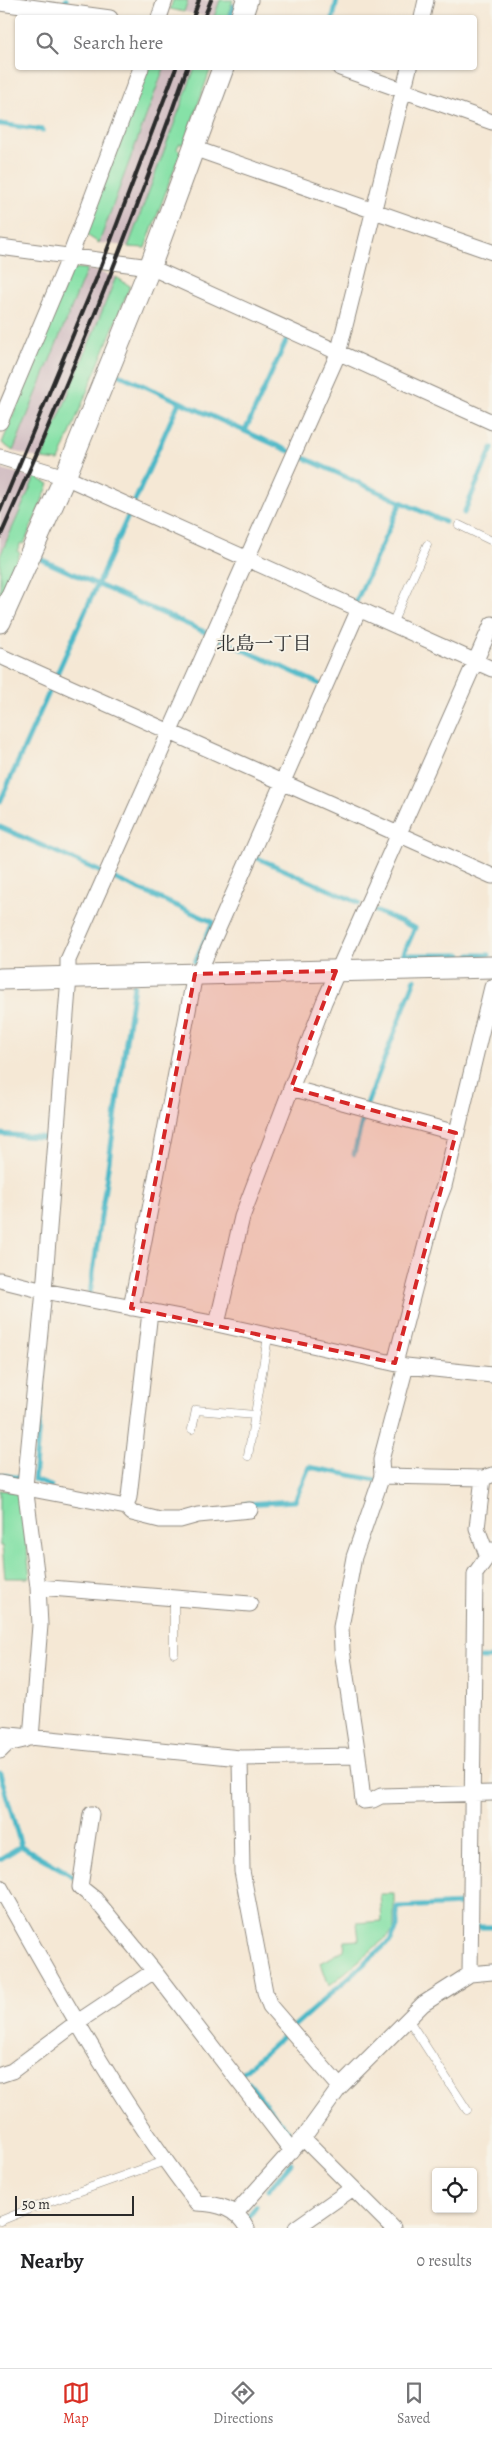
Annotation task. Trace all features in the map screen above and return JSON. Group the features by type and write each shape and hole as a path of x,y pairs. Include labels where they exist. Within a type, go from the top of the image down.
{"street":[{"path":"161,15 165,0"},
{"path":"242,15 246,0"},
{"path":"423,15 426,0"},
{"path":"0,4 86,15"},
{"path":"0,422 70,256 140,70"},
{"path":"0,622 65,477 150,267 222,70"},
{"path":"346,70 492,122"},
{"path":"31,1738 40,1625 38,1587 25,1486 44,1292 68,960 338,354 409,70"},
{"path":"194,148 492,252"},
{"path":"0,247 150,267 338,354 492,422"},
{"path":"0,458 65,477 492,669"},
{"path":"131,1308 196,974 359,609"},
{"path":"217,1324 242,1217 336,971 492,624"},
{"path":"0,656 492,876"},
{"path":"0,978 492,968"},
{"path":"492,987 444,1186 435,1208 381,1460 382,1476 354,1558 341,1627 342,1650 363,1801 373,1800 381,1796 472,1792 492,1793"},
{"path":"291,1088 456,1132"},
{"path":"0,1280 44,1292 217,1324 268,1337 400,1365 492,1375"},
{"path":"126,1507 130,1496 150,1312"},
{"path":"382,1476 488,1476 477,1528 490,1552 475,1574 470,1974"},
{"path":"0,1483 25,1486 126,1507 132,1513 160,1520 180,1520 198,1515 250,1510"},
{"path":"38,1587 250,1604"},
{"path":"0,1734 240,1758 358,1756"},
{"path":"0,1751 7,1744 31,1738"},
{"path":"240,1758 242,1871 265,1992 270,2006 340,2087"},
{"path":"91,1814 80,1887 95,1899 154,1971 292,2151"},
{"path":"0,1887 76,2023 165,2161 197,2203 219,2204 236,2213 247,2228"},
{"path":"0,2075 12,2071 76,2023 154,1971"},
{"path":"236,2213 304,2138 340,2087 423,2004 470,1974 492,1972"},
{"path":"304,2138 393,2228"},
{"path":"296,2228 353,2188"}],"lane":[{"path":"459,524 492,540"},
{"path":"392,624 427,545"},
{"path":"248,1456 268,1337"},
{"path":"192,1429 196,1410 255,1415"},
{"path":"174,1598 174,1653"},
{"path":"408,2019 467,2110"},
{"path":"0,2221 31,2208 165,2161"}],"highlighted area":[{"path":"336,971 291,1088 456,1133 395,1363 131,1308 195,974"}],"shaded area":[{"path":"173,0 233,0 228,15 199,15 170,9"},
{"path":"145,70 210,70 184,144 179,144 177,149 181,151 145,248 99,243 85,234"},
{"path":"72,268 87,269 116,277 130,286 59,461 42,459 13,451 2,443"},
{"path":"0,469 35,477 49,484 24,544 21,543 17,551 20,553 0,596"}],"green space":[{"path":"173,0 188,0 184,12 170,9"},
{"path":"220,0 233,0 228,15 215,15"},
{"path":"145,70 163,70 99,243 85,234"},
{"path":"194,70 210,70 184,144 179,144 177,149 181,151 145,248 128,247"},
{"path":"72,268 87,269 13,451 2,443"},
{"path":"116,277 130,286 59,461 42,459"},
{"path":"35,477 49,484 24,544 21,543 17,551 20,553 0,596 0,556"},
{"path":"0,1490 17,1492 22,1499 30,1578 5,1578 2,1546 0,1546"},
{"path":"380,1894 394,1894 394,1931 329,1986 321,1963 344,1950 345,1941 359,1940 357,1923 382,1921"}],"waterway":[{"path":"65,7 66,0"},
{"path":"334,15 337,0"},
{"path":"231,15 234,6"},
{"path":"0,124 43,130"},
{"path":"245,431 288,337"},
{"path":"118,374 289,451"},
{"path":"134,503 179,402"},
{"path":"464,513 492,448"},
{"path":"300,456 445,522"},
{"path":"356,602 401,502"},
{"path":"56,676 129,514"},
{"path":"40,559 207,633"},
{"path":"217,638 320,684"},
{"path":"0,802 51,688"},
{"path":"0,827 101,872"},
{"path":"253,856 359,903"},
{"path":"111,877 213,922"},
{"path":"371,909 415,928 403,955 461,955"},
{"path":"195,962 212,924"},
{"path":"470,955 489,955"},
{"path":"367,1104 415,979"},
{"path":"90,1294 134,985"},
{"path":"354,1154 364,1113"},
{"path":"0,1134 50,1138"},
{"path":"44,1364 34,1480 51,1486"},
{"path":"246,1504 295,1501 309,1467 376,1480"},
{"path":"0,1475 21,1478"},
{"path":"481,1658 492,1658"},
{"path":"0,1773 21,1846 73,1876"},
{"path":"0,1859 21,1846"},
{"path":"293,2027 391,1940 397,1928 397,1907 465,1904"},
{"path":"478,1927 492,1927"},
{"path":"242,2073 286,2033"},
{"path":"249,2083 292,2137"},
{"path":"269,2189 291,2163"},
{"path":"248,2217 256,2206"}],"railway":[{"path":"194,15 199,0"},
{"path":"205,15 211,0"},
{"path":"0,511 97,277 175,70"},
{"path":"0,537 51,421 99,304 186,70"}],"district":[{"name":"北島一丁目","path":"264,644"}]}
